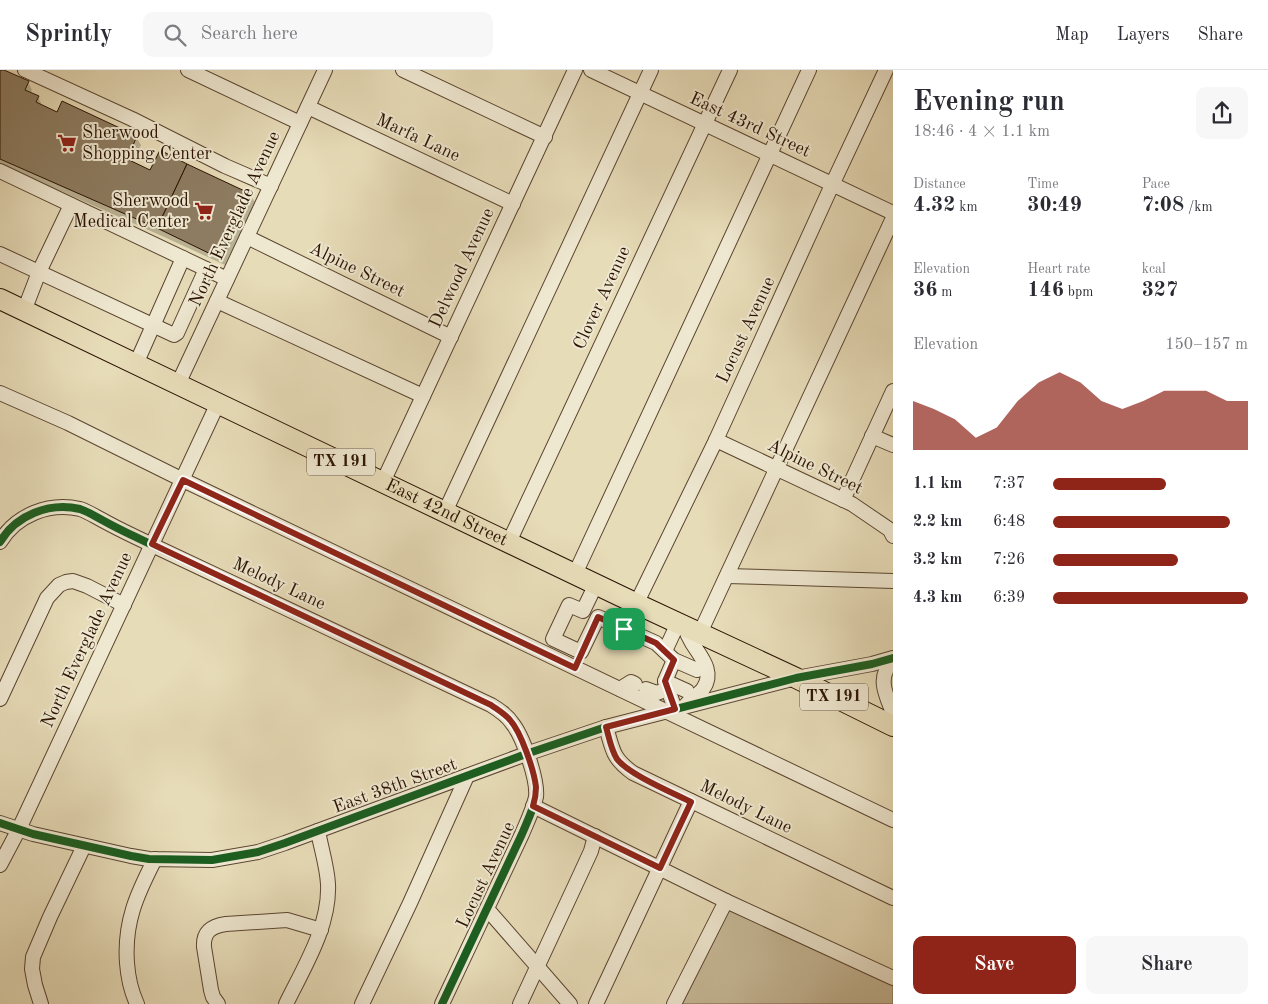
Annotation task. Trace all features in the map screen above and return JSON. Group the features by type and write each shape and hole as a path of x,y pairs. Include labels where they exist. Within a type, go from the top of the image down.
{"highway":[{"name":"East 42nd Street","path":"0,299 893,726"}],"street":[{"path":"25,70 132,119 225,166 271,186"},
{"path":"188,70 300,123"},
{"name":"North Everglade Avenue","path":"178,384 325,70"},
{"path":"402,70 545,137"},
{"name":"Delwood Avenue","path":"383,482 575,70"},
{"name":"East 43rd Street","path":"591,70 893,213"},
{"path":"445,512 651,70"},
{"name":"Clover Avenue","path":"509,542 730,70"},
{"path":"575,574 809,70"},
{"name":"Locust Avenue","path":"624,629 716,440 886,70"},
{"name":"Marfa Lane","path":"308,107 513,204"},
{"path":"0,171 227,279"},
{"path":"24,311 70,205"},
{"path":"675,709 666,685 669,656 687,627 727,576 893,218"},
{"name":"Alpine Street","path":"247,237 451,337"},
{"path":"0,254 174,335 177,334 206,269"},
{"path":"136,364 183,258"},
{"path":"217,301 423,396"},
{"path":"843,500 893,391"},
{"path":"0,393 649,703 675,709 893,820"},
{"name":"North Everglade Avenue","path":"0,865 19,829 218,404"},
{"path":"872,436 893,445"},
{"name":"Alpine Street","path":"716,440 852,504 890,530 893,536"},
{"name":"Melody Lane","path":"0,542 20,520 49,508 68,507 92,514 491,705 511,721 523,743 526,754"},
{"path":"727,576 893,581"},
{"path":"0,699 47,598 59,585 73,581 124,605"},
{"path":"583,611 596,584"},
{"path":"582,652 553,639 569,605 656,643 669,656 697,670"},
{"path":"575,668 598,617"},
{"path":"675,709 703,688 708,677 705,661 691,642 687,627"},
{"path":"893,660 886,668 883,681 893,713"},
{"name":"East 38th Street","path":"0,823 33,834 84,846 155,859 212,860 258,852 526,754 606,727 796,678 893,660"},
{"path":"620,689 631,682 657,693 666,685"},
{"path":"666,685 687,691"},
{"path":"641,687 649,703"},
{"name":"Melody Lane","path":"606,727 617,759 622,766 633,773 893,898"},
{"name":"Locust Avenue","path":"442,1004 488,910 533,806 536,788 534,775 526,754"},
{"path":"362,1004 467,776"},
{"path":"596,1004 691,802"},
{"path":"533,806 726,901 893,978"},
{"path":"286,1004 324,921 328,902 328,883 318,830"},
{"path":"520,1004 591,851 595,836"},
{"path":"41,1004 32,969 33,957 84,846"},
{"path":"137,1004 130,985 126,952 127,934 134,902 155,859"},
{"path":"674,1004 726,901"},
{"path":"488,910 570,1004"},
{"path":"218,1004 213,997 203,941 208,931 216,925 287,920 320,930"}],"shaded area":[{"path":"725,898 893,978 893,1004 673,1004"}],"building":[{"name":"Sherwood Shopping Center","path":"0,70 29,81 25,90 39,96 36,102 57,112 62,101 137,136 127,159 150,170 160,150 187,164 157,228 0,159"},
{"name":"Sherwood Medical Center","path":"187,164 251,194 221,259 157,228"}],"cycle path":[{"path":"0,542 15,524 34,513 57,507 80,509 152,545 491,705 508,718 521,738 529,758 535,780 536,797 522,834 442,1004"},
{"path":"0,823 33,834 149,859 212,860 258,852 526,754 606,727 796,678 872,664 893,658"}],"place":[{"name":"Sherwood Shopping Center","path":"67,143"},
{"name":"Sherwood Medical Center","path":"204,211"}],"route":[{"path":"183,480 575,668 598,617 624,629 656,643 674,660 665,681 675,709 606,727 613,751 622,766 691,802 660,868 533,806 536,797 534,775 523,743 515,727 502,712 491,705 152,544 183,480"}]}
